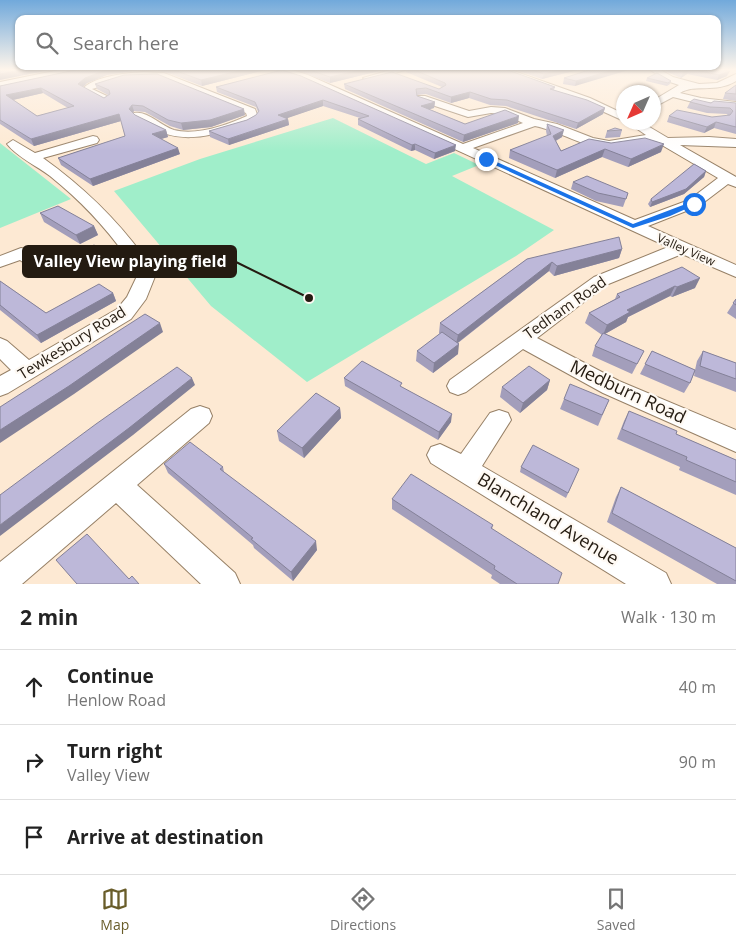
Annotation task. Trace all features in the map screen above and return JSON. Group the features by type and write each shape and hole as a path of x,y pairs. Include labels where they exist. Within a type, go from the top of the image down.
{"street":[{"path":"158,115 141,117 168,132 178,134 196,133 244,122 253,117 251,111 216,96"},
{"name":"Valley View","path":"348,96 736,272"},
{"path":"577,96 616,114"},
{"path":"683,96 736,105"},
{"path":"420,98 468,114 491,110 504,111 609,145 660,139 736,143"},
{"path":"661,107 672,110"},
{"path":"463,148 536,122"},
{"path":"633,226 694,204 732,181 645,130"},
{"path":"34,158 93,140"},
{"name":"Tewkesbury Road","path":"0,387 124,314 136,299 146,274 114,227 94,204 13,144"},
{"name":"Tedham Road","path":"458,386 600,281 682,248"},
{"path":"0,262 21,252 48,270"},
{"name":"Medburn Road","path":"522,338 611,387 736,441"},
{"path":"0,346 27,371"},
{"path":"0,582 200,416"},
{"path":"466,470 499,420"},
{"name":"Blanchland Avenue","path":"440,455 655,584"},
{"path":"117,485 224,584"}],"green space":[{"path":"333,118 426,164 454,153 479,165 452,176 554,230 516,256 307,382 211,306 114,191 200,159"},
{"path":"0,143 71,199 0,228"}],"building":[{"path":"0,96 8,96 37,116 74,106 56,96 101,96 104,98 107,96 212,96 244,109 210,120 181,123 168,120 143,106 132,105 129,109 135,115 166,130 152,134 178,148 90,179 58,158 125,136 119,114 31,139 0,120"},
{"path":"240,96 346,96 456,145 435,153 415,144 412,145 358,119 369,116 323,100 278,115 288,119 228,139 209,131 247,120 256,115 259,111 255,102"},
{"path":"373,96 418,96 435,102 421,106 465,124 505,110 519,116 464,135"},
{"path":"483,96 574,96 605,108 578,123 507,100"},
{"path":"694,99 711,103 714,101 736,103 736,127 716,122 707,127 669,116 677,110 712,117 730,115 733,111 730,108 710,107 690,102"},
{"path":"547,124 564,130 553,136 561,151 589,139 611,143 645,138 664,144 631,159 605,149 557,170 510,150 551,134"},
{"path":"694,164 706,171 686,189 652,202 651,199"},
{"path":"587,176 628,193 626,199 598,193 573,182"},
{"path":"58,206 94,226 76,235 40,213"},
{"path":"619,237 622,249 557,266 552,262 458,335 440,323 527,259"},
{"path":"94,245 115,257 101,265 80,252"},
{"path":"682,267 700,278 677,287 675,286 627,310 630,312 607,325 589,313 620,297 617,294"},
{"path":"0,281 46,313 99,284 113,293 37,335 0,305"},
{"path":"145,314 160,323 69,386 0,430 0,407"},
{"path":"442,332 459,344 434,363 417,351"},
{"path":"603,333 644,351 637,364 595,346"},
{"path":"652,351 695,370 690,383 645,364"},
{"path":"703,351 736,363 736,379 700,366"},
{"path":"362,361 402,383 400,386 452,414 439,432 344,378"},
{"path":"529,366 550,380 523,403 502,387"},
{"path":"177,367 192,378 0,525 0,495"},
{"path":"570,384 609,400 602,415 564,399"},
{"path":"316,393 340,408 302,448 277,431"},
{"path":"629,411 677,431 676,434 736,460 736,482 686,460 687,457 622,429"},
{"path":"190,442 223,467 220,469 316,541 291,572 164,464"},
{"path":"533,445 579,469 568,493 521,467"},
{"path":"411,474 493,525 491,528 562,573 558,584 517,584 494,569 495,566 392,499"},
{"path":"621,487 736,548 736,581 612,513"},
{"path":"87,534 129,579 132,576 139,584 77,584 56,560"}],"place":[{"name":"Valley View playing field","path":"309,298"}],"route":[{"path":"486,159 633,226 694,204"}]}
